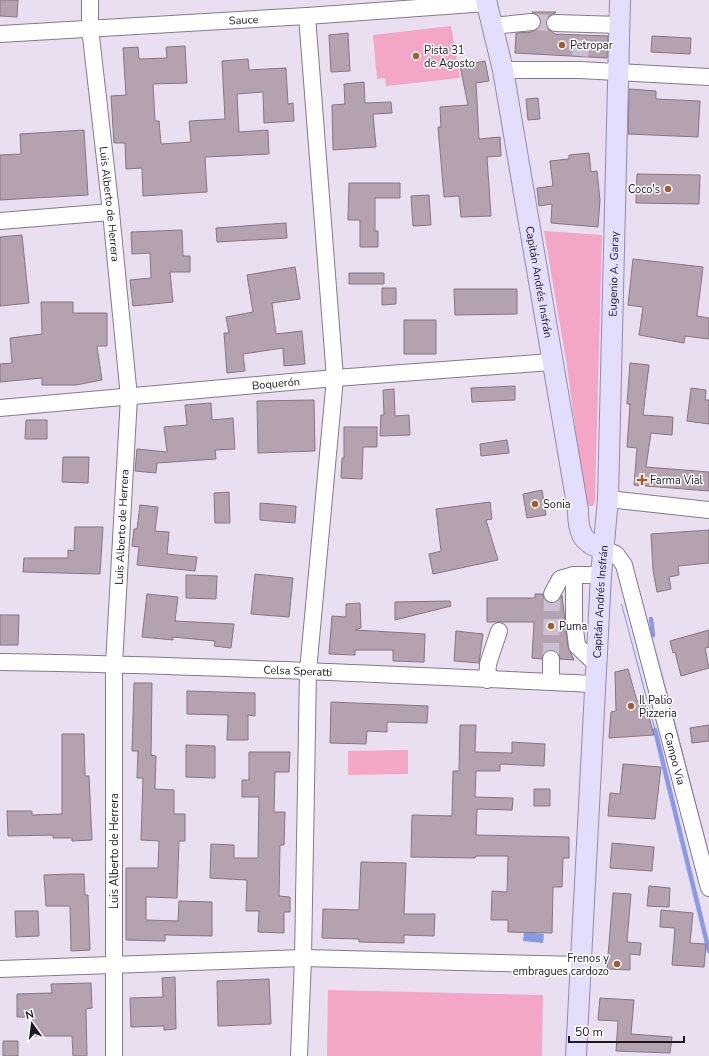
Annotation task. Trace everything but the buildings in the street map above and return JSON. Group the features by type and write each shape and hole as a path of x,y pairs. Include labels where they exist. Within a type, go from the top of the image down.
{"main road":[{"name":"Eugenio A. Garay","path":"602,548 608,499 620,0"},
{"name":"Capitán Andrés Insfrán","path":"487,1 502,70 551,362 578,510 578,523 582,535 592,546 602,548 576,1056"}],"street":[{"name":"Luis Alberto de Herrera","path":"90,0 90,28 111,212 129,397 114,664 114,1056"},
{"name":"Sauce","path":"0,34 307,16 487,1"},
{"path":"299,1056 303,958 308,671 335,378 307,16"},
{"path":"492,26 532,22"},
{"path":"555,23 582,30 620,25"},
{"path":"502,70 580,63 619,72 709,77"},
{"path":"0,220 111,212"},
{"name":"Boquerón","path":"0,408 335,378 551,362"},
{"path":"608,499 709,510"},
{"name":"Campo Via","path":"602,548 616,554 624,565 709,888"},
{"path":"574,575 574,621 577,646 596,664"},
{"path":"552,594 560,579 574,575 601,575"},
{"path":"487,680 488,664 499,631"},
{"path":"551,659 551,682"},
{"name":"Celsa Speratti","path":"0,662 114,664 308,671 595,684"},
{"path":"0,969 303,958 580,964"}],"shaded area":[{"name":"Pista 31 de Agosto","path":"451,26 460,78 386,86 385,78 377,79 373,35"},
{"path":"544,231 602,235 595,500 593,506 589,506 585,502 567,366"},
{"path":"408,750 408,774 348,775 348,751"},
{"path":"328,990 543,995 542,1056 327,1056"}],"water":[{"path":"621,604 657,735 656,736"},
{"path":"651,629 709,853 709,858"},
{"path":"524,932 544,934 543,943 523,941"}],"waterway":[{"path":"651,619 653,635"},
{"path":"655,730 709,951"}],"tunnel":[{"path":"532,22 555,23"},
{"path":"580,56 582,35"},
{"path":"551,659 552,594"}],"place":[{"name":"Petropar","path":"562,45"},
{"name":"Pista 31 de Agosto","path":"416,56"},
{"name":"Coco's","path":"668,189"},
{"name":"Farma Vial","path":"642,480"},
{"name":"Sonia","path":"535,504"},
{"name":"Puma","path":"551,626"},
{"name":"Il Palio Pizzeria","path":"631,706"},
{"name":"Frenos y embragues cardozo","path":"617,964"}]}
